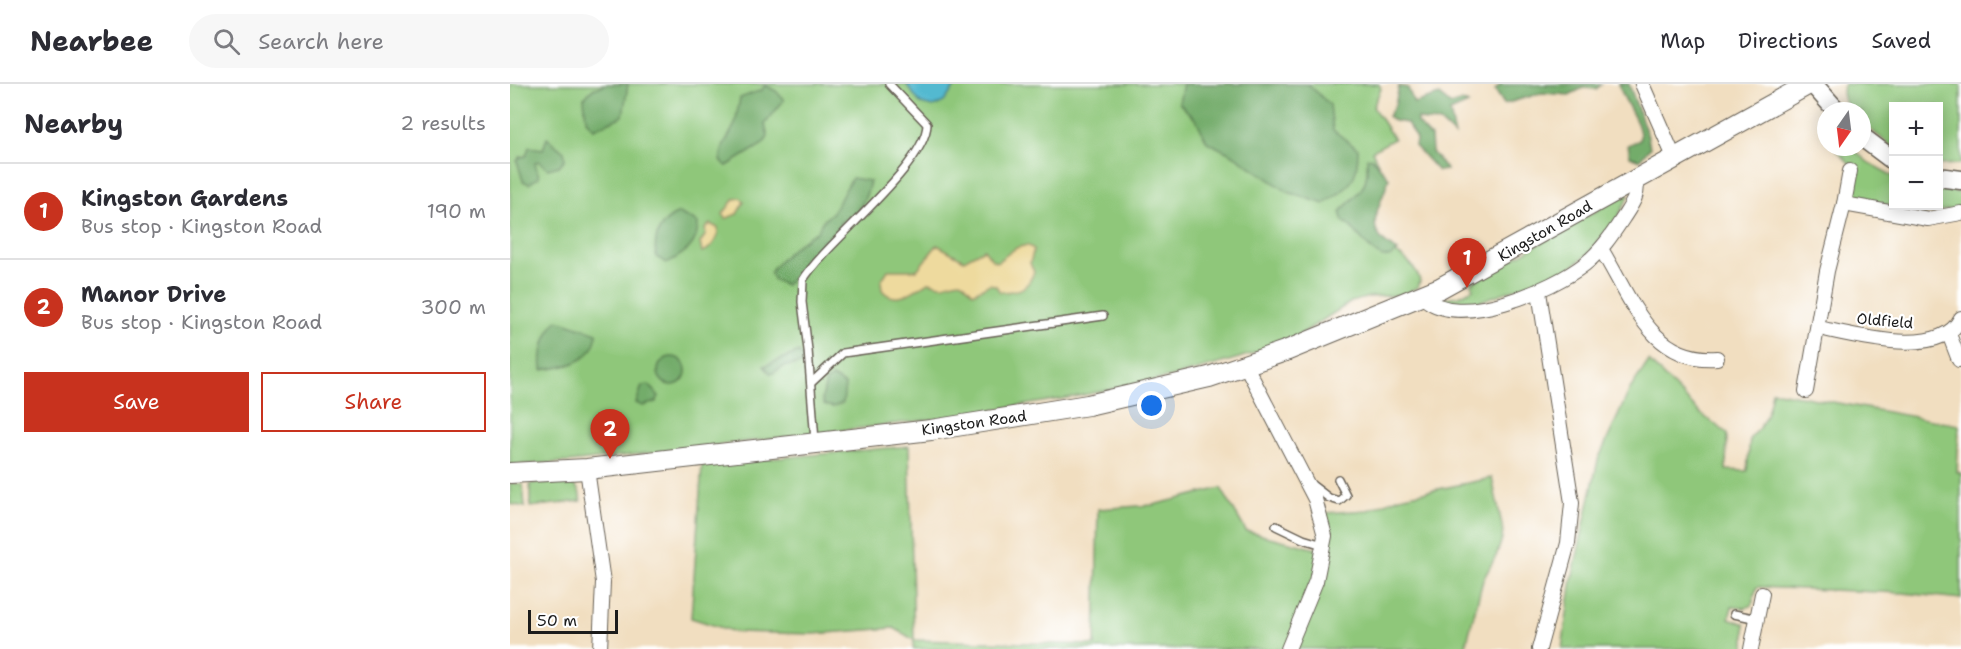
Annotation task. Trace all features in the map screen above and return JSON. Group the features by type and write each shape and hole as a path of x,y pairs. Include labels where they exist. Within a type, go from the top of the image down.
{"main road":[{"name":"Kingston Road","path":"510,473 587,469 931,430 1088,405 1178,385 1246,366 1422,296 1496,259 1674,157 1811,84"}],"street":[{"path":"1642,84 1674,157"},
{"path":"1811,84 1828,102"},
{"path":"1871,144 1889,158"},
{"path":"1806,391 1819,328 1827,272 1850,171"},
{"path":"1943,178 1961,180"},
{"path":"1422,296 1436,306 1483,308 1539,292 1573,273 1601,249 1634,199 1637,191 1635,180"},
{"path":"1844,204 1900,211 1928,219 1961,213"},
{"path":"1601,249 1643,321 1658,341 1698,359 1717,358"},
{"path":"1539,292 1572,503 1568,543 1539,649"},
{"path":"1959,360 1949,334 1961,318"},
{"name":"Oldfield","path":"1819,328 1896,342 1927,340 1949,334"},
{"path":"1246,366 1315,499 1325,536 1316,581 1288,649"},
{"path":"587,469 603,582 600,649"},
{"path":"1751,649 1762,594"}],"lane":[{"path":"815,443 801,302 803,280 895,178 925,140 927,124 889,84"},
{"path":"810,383 843,353 1103,316"},
{"path":"1306,483 1339,501 1346,495 1338,479"},
{"path":"1276,526 1302,539 1324,545"},
{"path":"1734,614 1758,619"}],"green space":[{"path":"510,84 1379,84 1381,89 1373,107 1394,139 1372,151 1386,180 1371,221 1379,243 1409,262 1420,281 1418,287 1402,295 1369,297 1351,302 1290,341 1176,376 1074,397 950,417 821,433 570,462 510,465"},
{"path":"607,84 628,84 623,116 594,129 586,120 584,98 593,89"},
{"path":"1183,84 1308,84 1330,105 1333,130 1358,149 1358,160 1351,182 1324,204 1288,192 1233,155 1207,142 1197,121 1179,103"},
{"path":"1602,84 1596,89 1583,88 1569,95 1542,93 1504,104 1495,90 1500,85"},
{"path":"1619,84 1629,84 1648,137 1650,148 1639,160 1630,156 1628,145 1640,140 1640,133"},
{"path":"1845,84 1961,84 1961,164 1943,165 1943,102 1889,102 1889,144 1871,130 1871,102 1846,102 1842,94"},
{"path":"765,85 776,91 784,100 765,124 768,137 763,144 727,166 720,161 723,147 735,124 740,98 762,90"},
{"path":"1399,86 1408,88 1414,103 1439,95 1451,105 1462,101 1468,104 1450,112 1455,136 1440,122 1417,118 1417,123 1431,137 1432,152 1447,170 1438,171 1415,146 1416,139 1407,123 1394,121 1388,116 1395,105"},
{"path":"547,138 564,152 565,159 559,166 548,169 538,161 535,163 539,177 529,184 523,181 517,161 520,157 526,156 529,147 543,149"},
{"path":"1843,156 1861,156 1889,174 1888,206 1853,198 1852,166"},
{"path":"1367,158 1372,158 1389,178 1378,210 1376,228 1379,236 1398,251 1390,256 1383,257 1369,248 1343,221 1340,212 1364,184"},
{"path":"852,178 870,181 861,206 840,222 835,235 822,241 819,249 786,285 774,280 770,273 798,244 817,232 822,222 833,212"},
{"path":"1943,190 1961,193 1961,208 1922,214 1913,211 1943,210"},
{"path":"1625,194 1629,196 1616,220 1588,254 1563,273 1545,283 1532,283 1478,302 1466,304 1438,299 1459,296 1473,289 1471,283"},
{"path":"679,213 698,223 696,238 689,248 667,263 656,257 657,236 667,220"},
{"path":"557,320 597,333 595,343 591,351 578,361 570,365 542,370 544,343"},
{"path":"799,352 803,358 802,364 785,366 771,374 764,366"},
{"path":"672,357 682,361 686,371 682,381 672,385 662,381 658,371 662,361"},
{"path":"1649,361 1701,414 1727,433 1726,470 1747,471 1750,438 1765,416 1772,391 1959,425 1957,472 1961,473 1961,599 1903,593 1757,587 1752,605 1745,608 1732,607 1729,618 1745,624 1745,649 1562,649 1572,579 1598,460 1630,389"},
{"path":"832,377 845,385 843,403 833,407 824,405 822,399 826,381"},
{"path":"649,385 659,396 656,402 643,406 636,403 642,386"},
{"path":"909,446 914,640 894,628 813,634 735,632 691,618 702,465"},
{"path":"1492,478 1503,530 1502,539 1483,580 1465,649 913,649 914,640 1095,645 1098,509 1153,505 1221,488 1246,531 1317,549 1325,513 1368,510 1400,497"},
{"path":"510,483 523,484 525,507 510,504"},
{"path":"532,483 572,483 579,490 581,501 530,507 530,485"}],"sand":[{"path":"741,198 744,202 737,214 725,219 723,214 734,199"},
{"path":"710,224 718,228 717,235 714,243 702,252 700,243 706,234 705,229"},
{"path":"937,245 964,260 984,249 992,260 997,262 1016,248 1027,245 1034,249 1030,263 1034,272 1025,286 1012,291 1000,292 996,286 990,284 973,293 958,281 942,285 929,282 899,297 888,295 882,290 881,281 888,270 917,270"}],"water":[{"path":"906,84 957,84 944,102 933,107 921,104"}],"place":[{"name":"Kingston Gardens","path":"1467,288"},
{"name":"Manor Drive","path":"610,459"}]}
